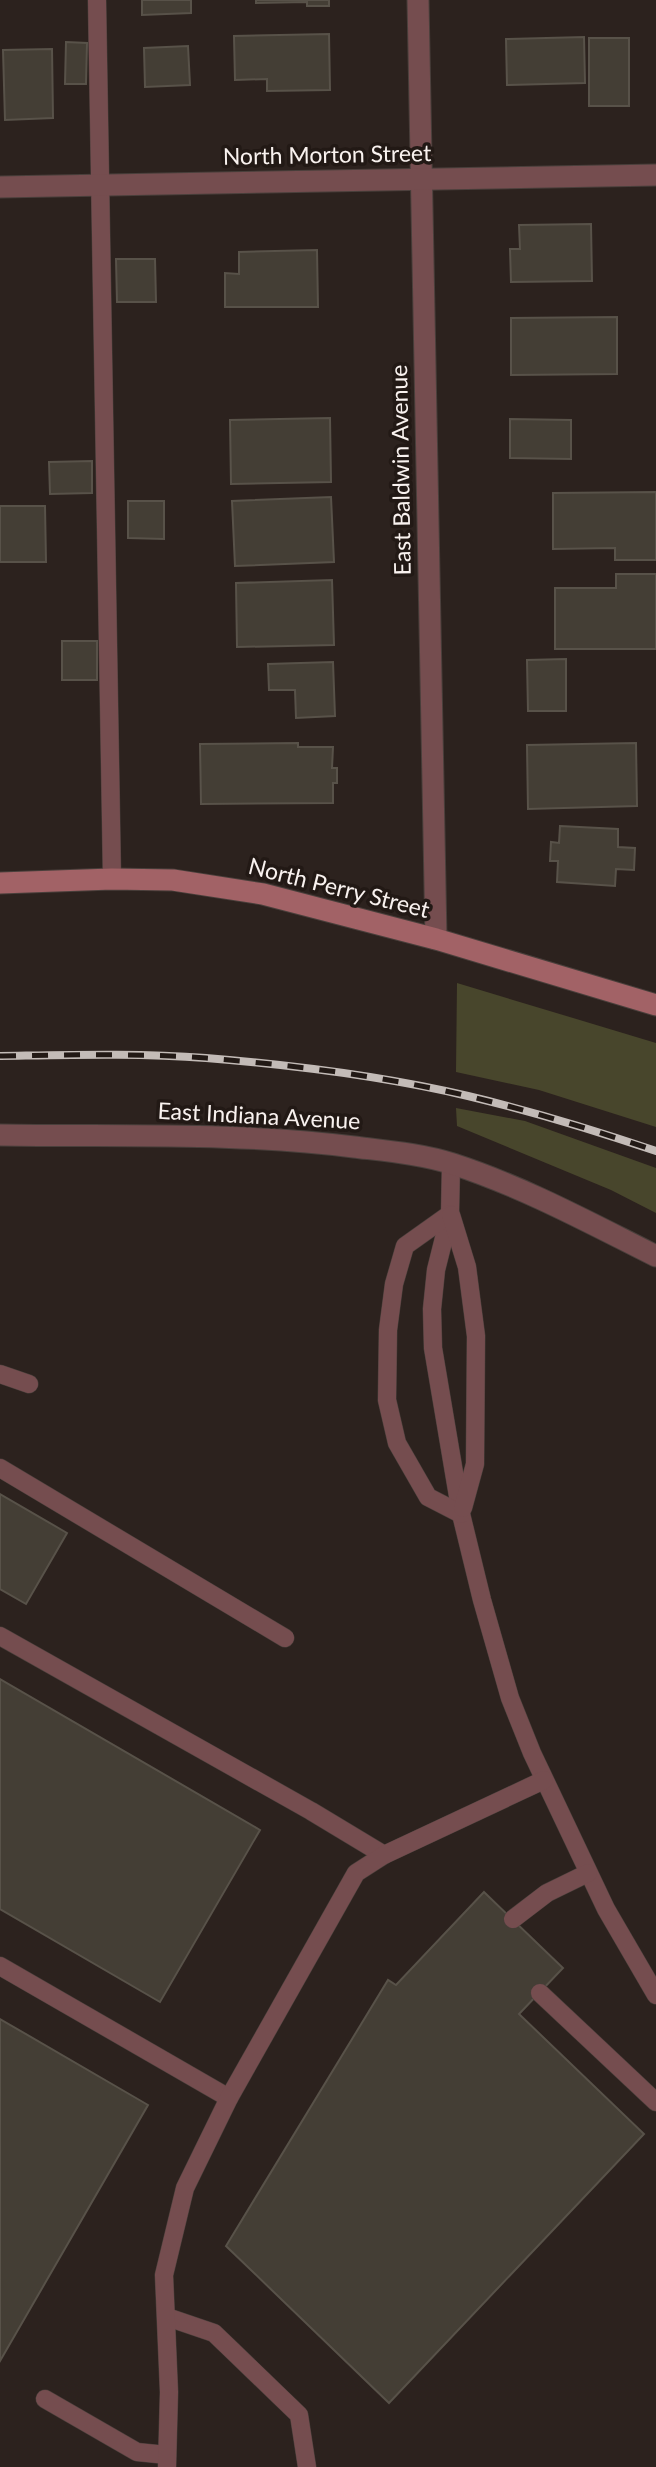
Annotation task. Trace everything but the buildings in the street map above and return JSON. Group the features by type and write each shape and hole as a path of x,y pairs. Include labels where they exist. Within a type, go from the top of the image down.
{"main road":[{"name":"North Perry Street","path":"0,883 173,880 263,894 436,939 656,1004"}],"street":[{"name":"East Baldwin Avenue","path":"418,0 436,939"},
{"name":"North Morton Street","path":"0,187 656,174"},
{"name":"East Indiana Avenue","path":"0,1135 149,1136 320,1142 397,1152 451,1164 510,1186 656,1256"}],"lane":[{"path":"97,0 112,879"},
{"path":"451,1164 450,1214 436,1270 432,1333 461,1514 482,1600 503,1675 544,1780 588,1873 656,1995"},
{"path":"450,1214 467,1267 476,1336 475,1464 461,1514"},
{"path":"450,1214 405,1245 394,1284 388,1330 387,1400 397,1443 428,1497 461,1514"},
{"path":"0,1374 29,1384"},
{"path":"0,1468 285,1638"},
{"path":"0,1636 384,1855"},
{"path":"45,2399 137,2452 167,2461 167,2317 164,2276 185,2188 229,2098 356,1873 384,1855 544,1780"},
{"path":"513,1919 547,1894 588,1873"},
{"path":"0,1966 229,2098"},
{"path":"540,1993 656,2102"},
{"path":"167,2317 214,2333 299,2414 307,2467"}],"shaded area":[{"path":"457,983 656,1043 656,1127 539,1090 456,1072"},
{"path":"456,1108 525,1121 656,1168 656,1213 611,1190 457,1126"}],"railway":[{"path":"0,1056 180,1056 338,1072 492,1102 656,1151"}]}
